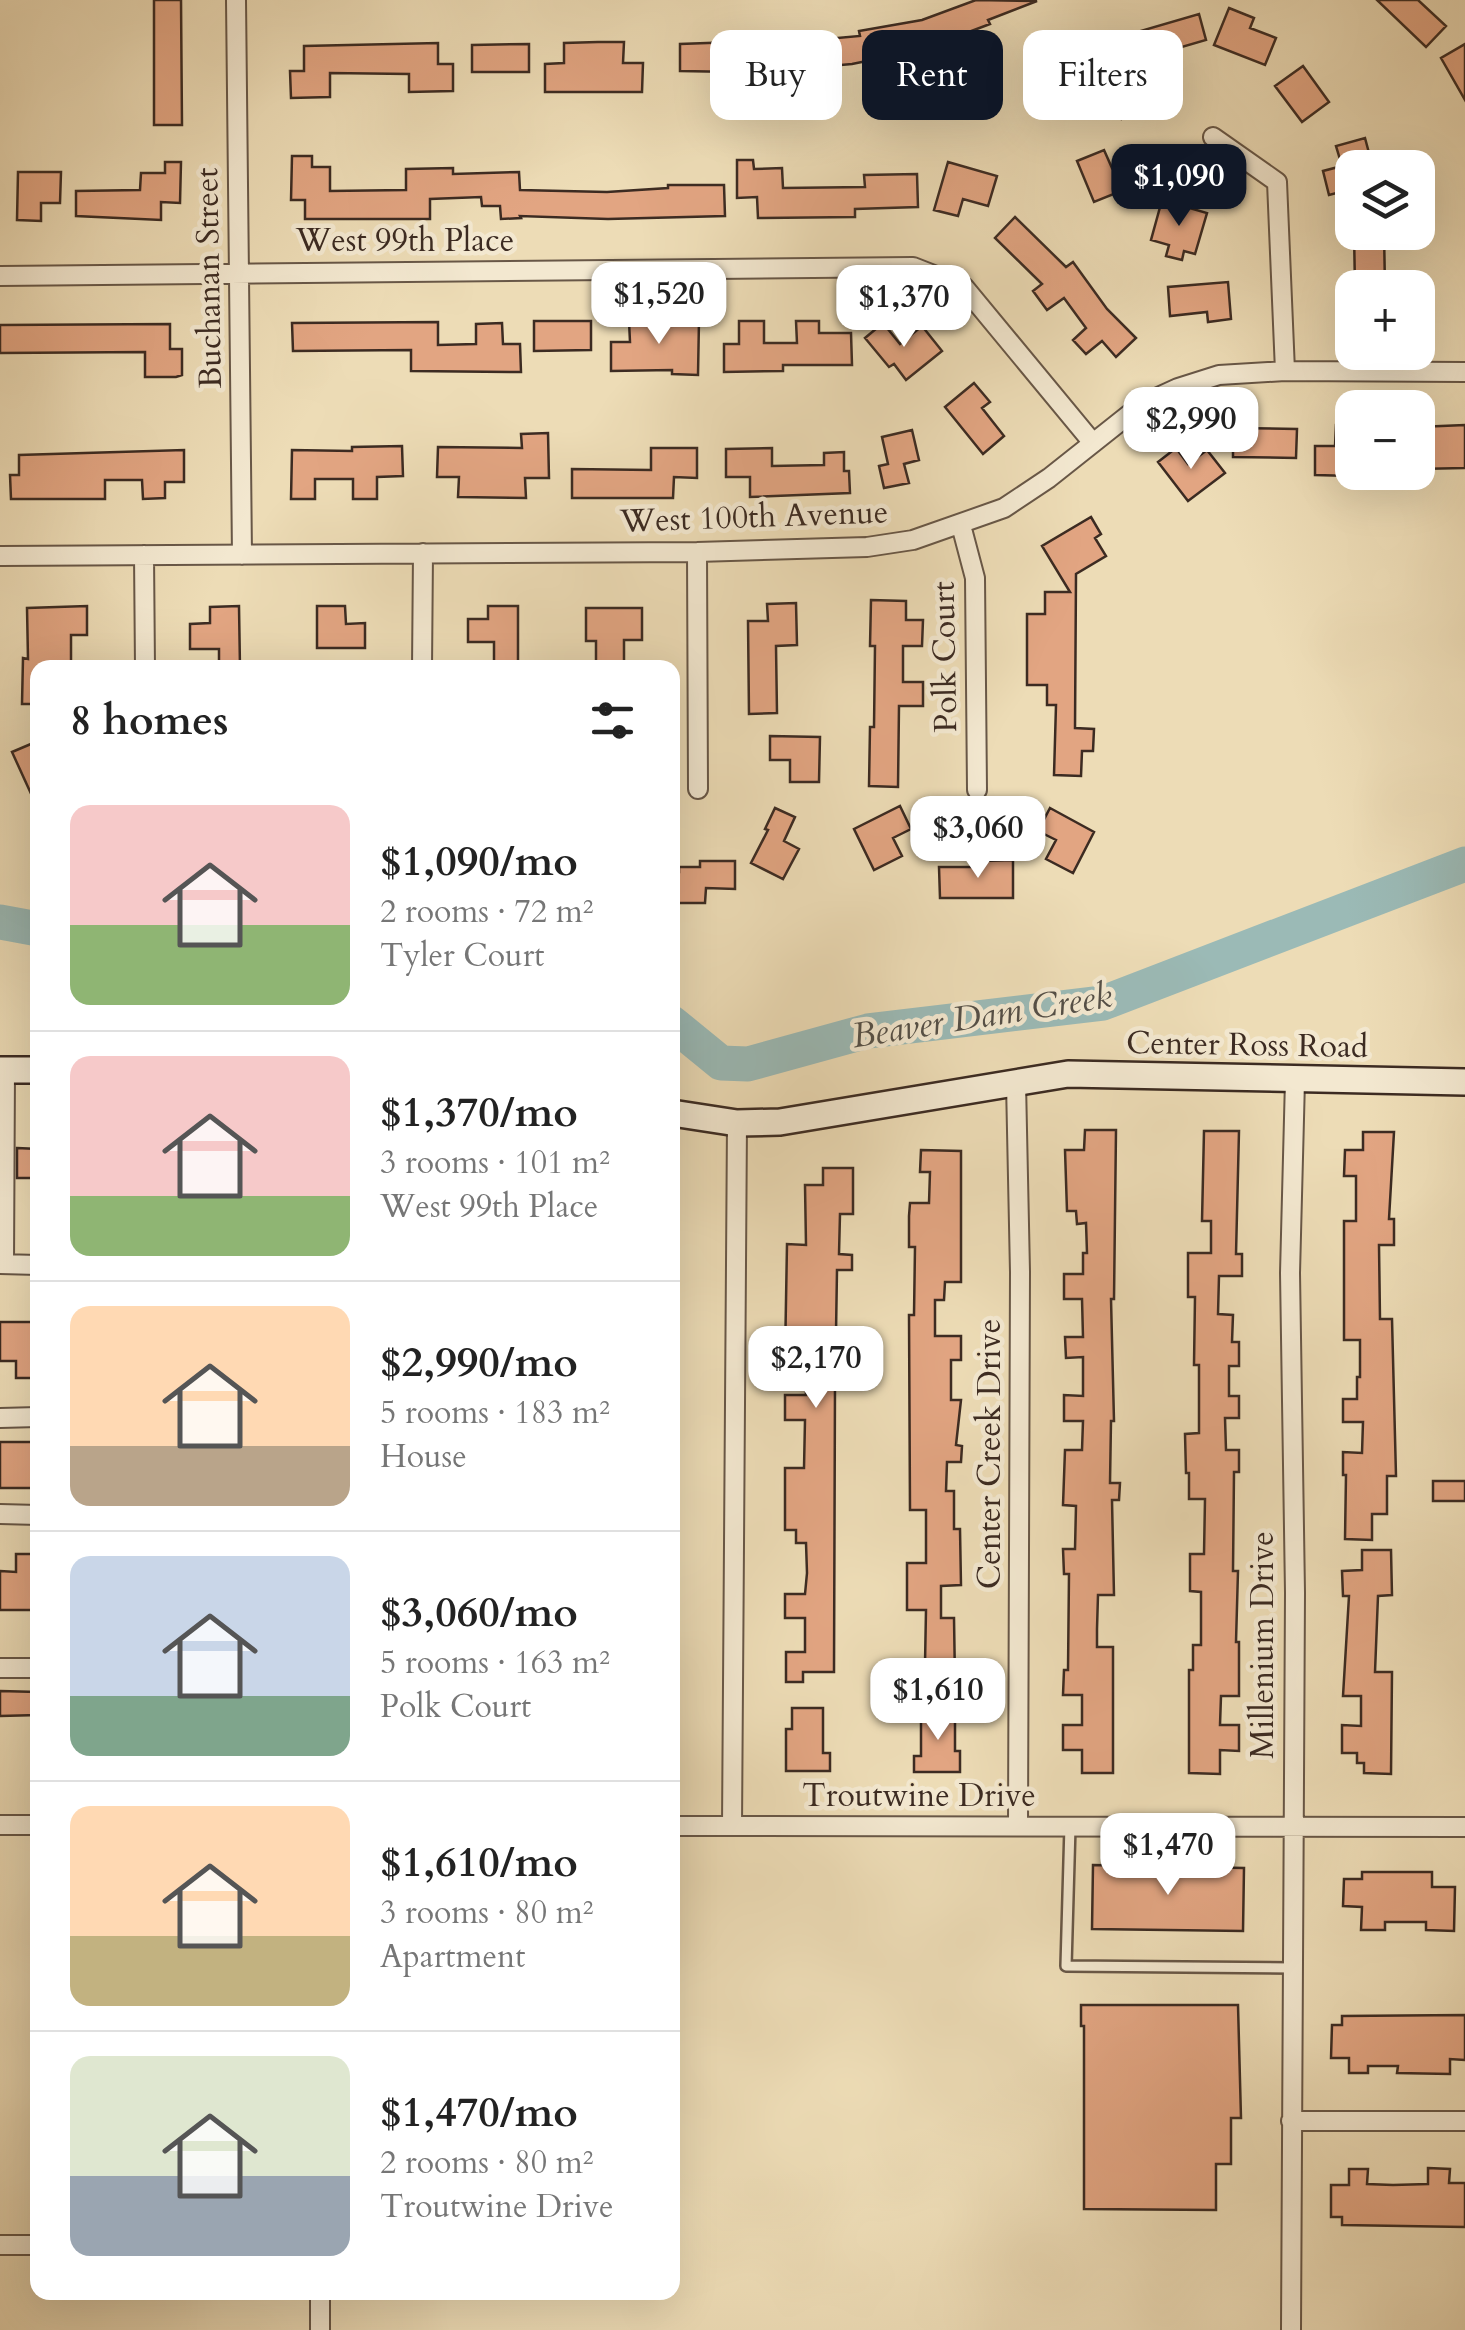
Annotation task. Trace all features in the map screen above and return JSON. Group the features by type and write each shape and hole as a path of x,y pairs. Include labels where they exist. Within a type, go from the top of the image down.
{"street":[{"name":"Buchanan Street","path":"236,0 242,555"},
{"path":"1213,136 1277,182 1285,372"},
{"name":"West 99th Place","path":"0,276 913,267 964,287 1093,443"},
{"name":"West 100th Avenue","path":"0,556 696,552 868,547 913,540 1004,508 1141,405 1219,375 1465,372"},
{"name":"Polk Court","path":"961,525 975,578 977,790"},
{"path":"696,552 698,789"},
{"path":"422,660 423,554"},
{"path":"144,555 145,660"},
{"path":"30,1070 2,1070 2,1264 30,1265"},
{"name":"Center Ross Road","path":"680,1114 738,1123 780,1122 1068,1074 1465,1082"},
{"name":"Millenium Drive","path":"1291,2330 1294,1593 1290,1273 1295,1080"},
{"name":"Center Creek Drive","path":"1016,1082 1020,1272 1018,1826"},
{"path":"732,1826 738,1123"},
{"path":"0,1418 30,1418"},
{"path":"0,1514 30,1514"},
{"path":"0,1668 30,1668"},
{"path":"0,1825 30,1825"},
{"name":"Troutwine Drive","path":"680,1826 1465,1827"},
{"path":"1292,2121 1465,2120"},
{"path":"0,2245 30,2245"},
{"path":"320,2300 320,2330"}],"lane":[{"path":"1070,1826 1066,1966 1292,1968"}],"building":[{"path":"154,0 181,0 182,125 154,125"},
{"path":"976,0 1037,1 988,20 990,24 974,30 865,30 922,20"},
{"path":"1377,0 1418,0 1446,26 1426,47"},
{"path":"1229,8 1254,18 1250,28 1276,38 1265,65 1214,45"},
{"path":"1199,14 1206,40 1183,47 1183,30 1144,30"},
{"path":"862,30 862,62 842,65 842,38 860,36"},
{"path":"624,42 623,63 643,63 642,92 545,92 545,64 564,63 564,43"},
{"path":"438,43 438,64 453,64 453,91 409,92 409,74 330,73 330,97 291,98 290,71 304,71 304,46"},
{"path":"710,43 710,72 680,71 680,44"},
{"path":"529,44 529,72 472,72 472,45"},
{"path":"1465,44 1465,100 1441,58"},
{"path":"1303,66 1329,102 1302,122 1275,86"},
{"path":"1365,138 1368,150 1337,150 1336,146"},
{"path":"1104,150 1112,168 1131,160 1141,183 1094,202 1077,161"},
{"path":"292,156 312,156 312,167 330,167 330,191 406,190 406,169 453,168 453,174 519,172 520,190 607,192 668,185 724,185 725,216 501,219 500,206 482,206 481,197 430,199 430,219 305,219 305,200 291,200"},
{"path":"737,160 753,160 754,169 782,168 783,188 865,187 864,175 917,174 918,207 855,209 855,217 758,218 757,197 737,198"},
{"path":"165,162 181,162 180,203 161,202 161,220 76,216 76,191 140,190 141,173 165,173"},
{"path":"948,162 997,176 988,206 963,199 958,216 934,210"},
{"path":"1335,168 1335,193 1329,195 1323,171"},
{"path":"18,172 61,172 60,203 41,203 41,221 17,220"},
{"path":"1162,200 1207,213 1195,254 1184,251 1182,260 1166,256 1169,245 1151,240"},
{"path":"1015,217 1066,267 1073,262 1107,309 1136,338 1116,357 1102,341 1086,354 1073,340 1086,328 1064,298 1047,310 1033,291 1042,284 995,238"},
{"path":"1354,250 1384,250 1385,270 1355,270"},
{"path":"1228,282 1231,319 1208,322 1207,312 1170,316 1168,287"},
{"path":"699,320 698,375 672,374 672,370 611,371 611,342 630,342 629,321"},
{"path":"534,321 591,321 591,350 534,351"},
{"path":"739,321 764,321 764,343 797,343 796,321 819,321 819,333 851,333 852,365 783,365 783,371 724,372 724,344 739,344"},
{"path":"438,322 438,345 476,344 476,324 502,323 503,344 520,344 521,372 411,371 411,350 293,351 292,323"},
{"path":"883,323 900,344 922,326 942,351 906,380 894,364 889,367 865,338"},
{"path":"170,324 170,349 182,349 182,375 176,377 145,377 145,352 0,353 0,325"},
{"path":"974,383 990,402 982,408 1004,436 983,454 945,407"},
{"path":"1465,425 1465,468 1435,469 1435,426"},
{"path":"1233,428 1297,429 1296,458 1233,457"},
{"path":"912,430 919,460 904,464 909,483 884,488 879,466 888,464 882,437"},
{"path":"548,433 549,478 525,478 526,498 458,497 459,477 437,477 438,447 522,448 521,434"},
{"path":"402,446 403,476 377,477 377,499 353,499 353,479 315,479 315,499 291,499 292,450 352,451 352,447"},
{"path":"1315,446 1335,446 1335,476 1315,475"},
{"path":"651,448 697,448 697,478 674,477 673,498 572,498 572,469 651,470"},
{"path":"772,448 772,466 824,465 824,453 844,452 850,493 750,497 750,477 726,477 726,449"},
{"path":"1176,448 1188,464 1207,450 1225,473 1188,501 1158,462"},
{"path":"184,450 184,482 165,482 165,498 143,499 142,480 105,480 105,499 11,499 10,475 19,475 19,455"},
{"path":"1091,517 1101,534 1095,538 1106,556 1076,574 1075,728 1094,729 1093,751 1082,751 1081,776 1054,775 1056,705 1047,705 1047,685 1027,685 1027,614 1045,614 1045,592 1070,592 1042,546"},
{"path":"871,600 906,601 906,620 923,620 922,646 903,646 903,682 923,682 923,706 899,706 898,787 869,786 875,646 870,646"},
{"path":"796,603 797,645 776,646 777,713 749,714 748,621 768,621 767,604"},
{"path":"87,606 87,635 71,635 71,660 30,660 30,704 22,704 23,658 28,659 27,608"},
{"path":"239,606 240,660 219,660 219,649 190,649 190,624 210,623 210,607"},
{"path":"317,606 345,606 346,624 365,623 365,648 317,648"},
{"path":"488,606 518,606 518,660 494,660 494,642 468,642 468,619 488,619"},
{"path":"586,608 642,608 642,640 624,640 624,660 596,660 596,641 586,641"},
{"path":"770,736 820,737 819,782 790,782 790,760 770,760"},
{"path":"30,744 30,791 12,752"},
{"path":"900,806 911,829 893,838 902,856 874,870 854,829"},
{"path":"775,808 795,817 784,841 799,849 783,879 751,863"},
{"path":"1050,808 1094,832 1073,873 1046,859 1056,840 1038,831"},
{"path":"1013,860 1013,898 940,898 939,867 980,867 980,861"},
{"path":"700,861 735,861 735,889 706,888 705,903 680,903 680,867 700,867"},
{"path":"1085,1130 1116,1130 1110,1483 1120,1483 1119,1500 1112,1500 1114,1595 1098,1595 1097,1629 1097,1647 1113,1647 1113,1773 1082,1773 1082,1750 1063,1750 1063,1725 1082,1725 1082,1695 1063,1695 1064,1670 1068,1670 1069,1574 1064,1574 1063,1549 1075,1549 1076,1506 1063,1505 1065,1450 1082,1450 1083,1421 1064,1421 1064,1395 1083,1396 1083,1357 1066,1358 1065,1337 1083,1337 1082,1299 1064,1299 1064,1274 1083,1274 1083,1253 1087,1253 1086,1223 1077,1224 1076,1211 1067,1211 1065,1150 1084,1150"},
{"path":"1204,1131 1239,1131 1236,1254 1242,1254 1242,1276 1219,1276 1218,1314 1233,1315 1232,1342 1239,1342 1239,1366 1229,1366 1229,1396 1239,1396 1239,1418 1225,1418 1226,1450 1239,1450 1239,1472 1234,1472 1233,1571 1238,1571 1239,1696 1221,1696 1220,1725 1239,1725 1239,1751 1220,1750 1220,1774 1189,1773 1189,1670 1193,1670 1193,1645 1201,1645 1201,1592 1190,1591 1190,1554 1204,1554 1205,1499 1189,1499 1186,1473 1185,1434 1199,1433 1195,1297 1188,1297 1188,1253 1211,1253 1211,1221 1202,1221"},
{"path":"1363,1132 1394,1132 1389,1219 1394,1219 1394,1245 1379,1245 1380,1319 1392,1319 1396,1476 1387,1476 1387,1514 1372,1514 1372,1540 1345,1539 1343,1475 1343,1452 1362,1453 1363,1422 1343,1422 1343,1399 1357,1399 1360,1377 1360,1340 1344,1340 1344,1221 1356,1221 1356,1176 1344,1176 1345,1150 1363,1150"},
{"path":"17,1148 30,1149 30,1178 17,1178"},
{"path":"921,1150 961,1151 961,1282 945,1282 944,1300 935,1300 935,1336 961,1336 961,1360 951,1360 951,1400 961,1400 956,1445 962,1446 961,1462 947,1462 946,1491 954,1491 954,1529 960,1529 961,1585 941,1586 941,1618 954,1618 955,1681 910,1681 911,1664 925,1664 926,1610 907,1610 907,1563 926,1563 926,1510 910,1510 909,1315 914,1315 915,1247 909,1247 909,1216 910,1203 929,1203 930,1172 920,1172"},
{"path":"823,1168 853,1168 853,1214 840,1214 839,1254 852,1255 852,1270 837,1270 836,1333 854,1333 854,1355 838,1355 839,1382 835,1382 834,1672 803,1672 803,1682 786,1682 786,1652 805,1652 805,1618 785,1618 785,1594 805,1594 807,1573 806,1543 796,1543 796,1530 785,1530 785,1468 804,1468 805,1420 785,1420 785,1395 806,1395 805,1358 785,1358 787,1244 806,1245 805,1185 823,1185"},
{"path":"0,1322 30,1322 30,1378 16,1378 16,1361 0,1361"},
{"path":"0,1442 30,1442 30,1488 0,1488"},
{"path":"1433,1481 1465,1481 1465,1501 1433,1501"},
{"path":"1362,1550 1391,1550 1392,1595 1378,1596 1375,1672 1392,1672 1391,1774 1364,1773 1364,1763 1357,1763 1357,1753 1342,1753 1342,1725 1361,1726 1361,1696 1343,1696 1349,1596 1343,1596 1342,1571 1362,1570"},
{"path":"16,1554 30,1554 30,1610 0,1610 0,1571 16,1572"},
{"path":"0,1691 30,1692 30,1715 0,1716"},
{"path":"792,1708 823,1708 823,1753 830,1753 830,1771 786,1771 786,1729 792,1729"},
{"path":"921,1710 955,1710 955,1751 960,1751 960,1772 914,1772 914,1756 921,1756"},
{"path":"1093,1865 1244,1868 1243,1931 1092,1929"},
{"path":"1362,1872 1432,1872 1432,1887 1455,1887 1454,1931 1426,1930 1426,1922 1385,1922 1385,1930 1361,1930 1362,1907 1343,1906 1344,1879 1362,1879"},
{"path":"1081,2005 1238,2005 1241,2118 1231,2118 1231,2164 1216,2164 1216,2210 1084,2209"},
{"path":"1465,2015 1465,2060 1450,2059 1450,2074 1397,2073 1398,2066 1368,2066 1368,2073 1349,2073 1349,2058 1331,2058 1332,2025 1342,2025 1342,2016"},
{"path":"1428,2168 1450,2169 1449,2183 1465,2183 1465,2227 1342,2225 1342,2217 1331,2217 1331,2185 1349,2185 1349,2169 1368,2169 1367,2184 1393,2185 1428,2184"}],"waterway":[{"name":"Beaver Dam Creek","path":"680,1030 721,1063 748,1064 868,1031 1103,1003 1465,864"},
{"name":"Beaver Dam Creek","path":"0,922 30,928"}]}
